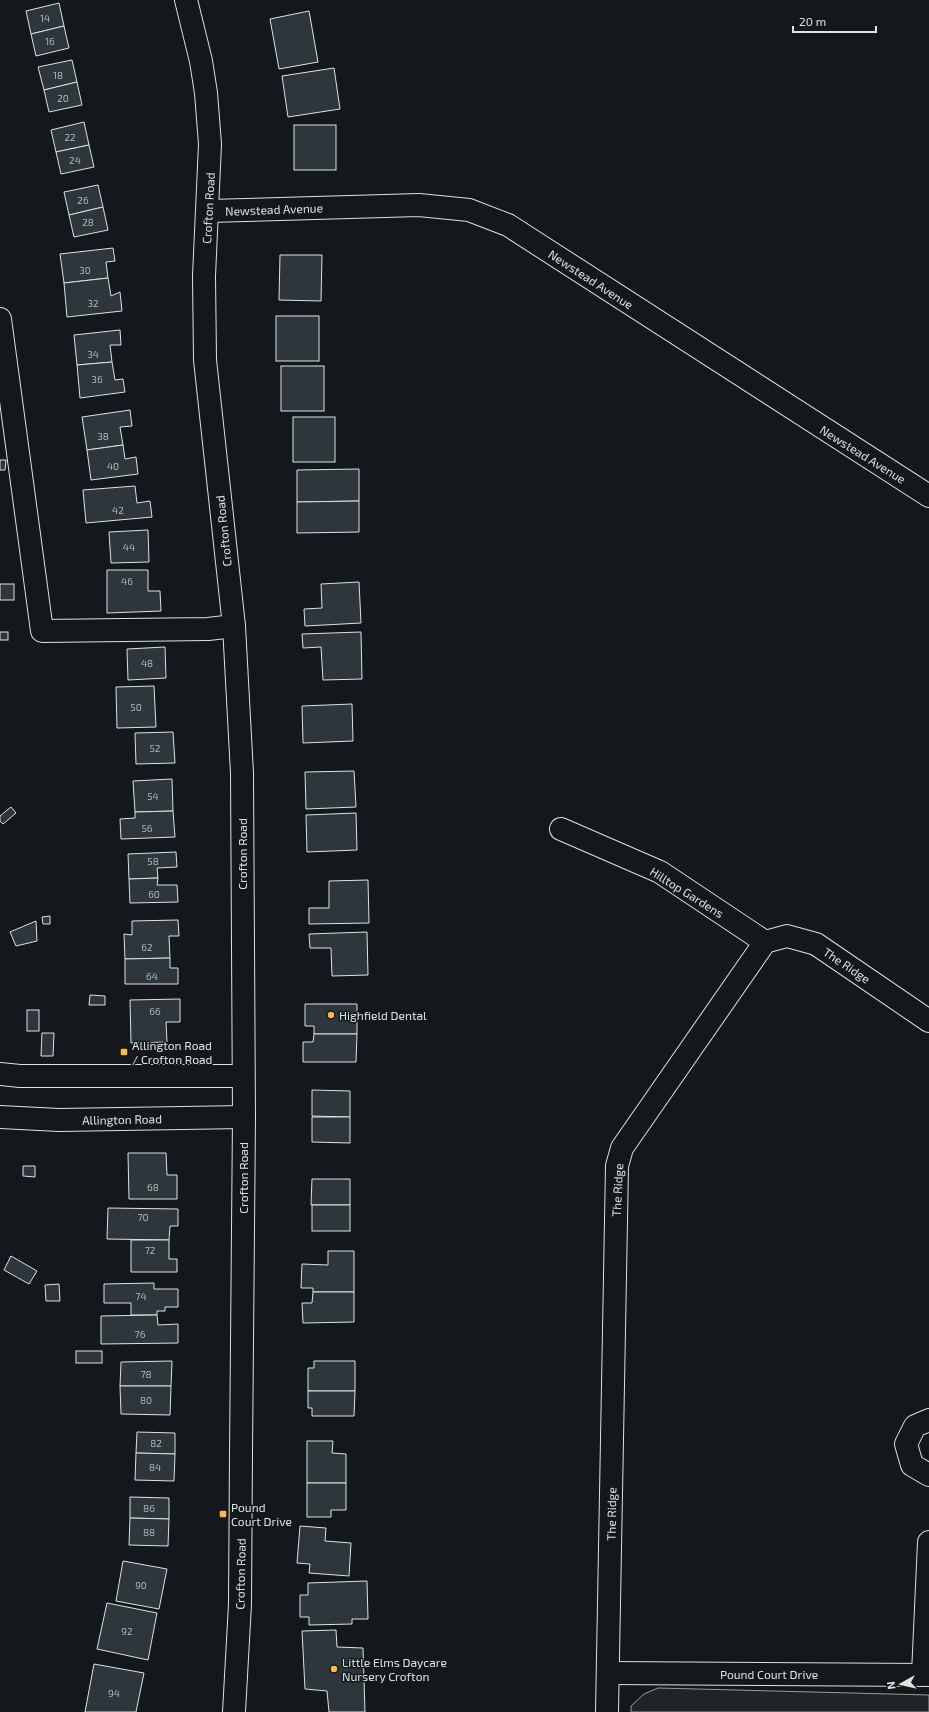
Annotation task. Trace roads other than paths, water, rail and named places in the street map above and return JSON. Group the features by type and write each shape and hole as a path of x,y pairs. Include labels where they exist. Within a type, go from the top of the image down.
{"street":[{"name":"Crofton Road","path":"186,0 201,61 206,93 210,144 204,276 205,360 234,626 242,773 242,1076 244,1117 240,1604 234,1712"},
{"name":"Newstead Avenue","path":"208,211 419,205 469,210 508,225 929,496"},
{"path":"0,318 42,631 208,629 234,626"},
{"name":"Hilltop Gardens","path":"561,829 660,872 765,942"},
{"name":"The Ridge","path":"607,1712 616,1166 622,1148 765,942 787,936 816,944 929,1021"},
{"path":"0,1074 28,1076 242,1076"},
{"name":"Allington Road","path":"0,1117 59,1120 244,1117"},
{"path":"929,1420 915,1426 906,1444 912,1465 929,1475"},
{"path":"926,1675 929,1542"},
{"name":"Pound Court Drive","path":"608,1673 926,1675"}],"place":[{"name":"Highfield Dental","path":"331,1015"},
{"name":"Allington Road / Crofton Road","path":"124,1052"},
{"name":"Pound Court Drive","path":"223,1514"},
{"name":"Little Elms Daycare Nursery Crofton","path":"334,1669"}]}
